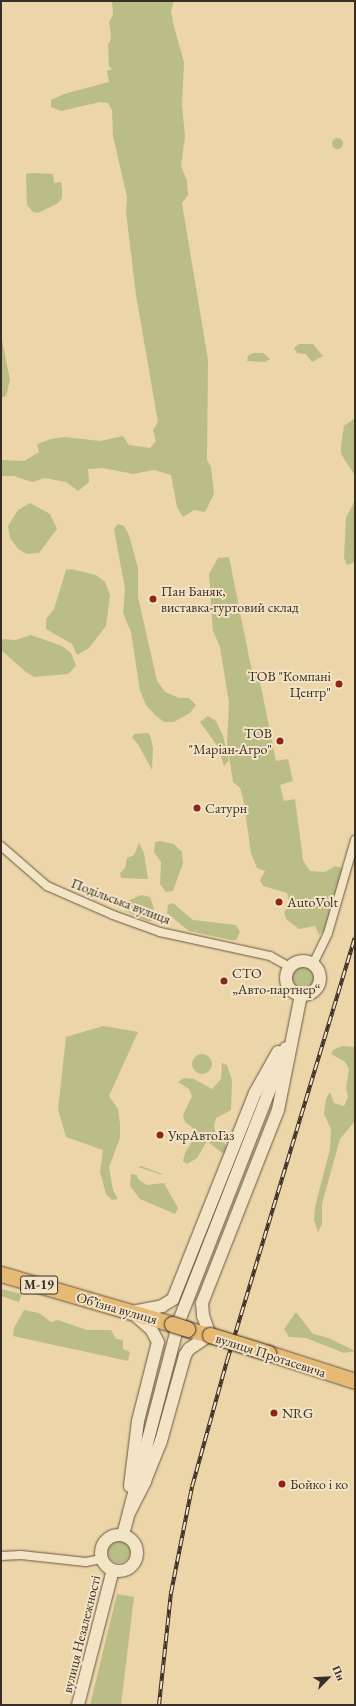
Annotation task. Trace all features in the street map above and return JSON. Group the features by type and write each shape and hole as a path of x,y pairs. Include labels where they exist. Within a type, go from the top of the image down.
{"highway":[{"name":"Обʼїзна вулиця","path":"1,1274 187,1329"},
{"name":"вулиця Протасевича","path":"187,1329 355,1381"}],"street":[{"path":"313,964 328,932 355,840"},
{"name":"Подільська вулиця","path":"1,846 47,886 113,916 160,932 270,956 290,967"},
{"path":"304,961 313,964 320,974 319,985 312,993 301,995 292,991 286,982 290,967 304,961"},
{"path":"128,1513 145,1481 161,1441 185,1355 189,1349 210,1335 202,1316 202,1304 278,1110 301,995"},
{"path":"132,1312 162,1306 173,1299 254,1094 294,1026"},
{"path":"123,1535 179,1321 294,1026"},
{"path":"128,1513 138,1421 158,1342 151,1329 132,1312"},
{"path":"123,1535 136,1546 136,1558 130,1568 113,1570 102,1559 104,1543 112,1536 123,1535"},
{"path":"1,1556 21,1555 86,1562 102,1559"},
{"name":"вулиця Незалежності","path":"78,1705 113,1570"}],"green space":[{"path":"112,1 174,1 171,11 184,62 182,105 185,137 181,166 187,181 188,195 182,203 208,360 207,460 211,467 214,494 205,512 194,510 183,517 177,507 171,475 154,470 133,474 103,468 88,469 89,482 78,491 66,482 45,478 32,482 14,476 1,476 1,460 24,461 39,452 37,444 51,439 65,437 100,441 123,436 129,445 150,448 156,441 153,430 158,422 136,295 126,212 127,197 113,136 112,110 108,103 100,102 61,111 51,107 51,100 64,94 109,82 107,71 112,69 109,66 108,43 110,42 111,35 109,22 113,15"},
{"path":"337,137 341,139 343,143 341,147 337,149 333,147 331,143 333,139"},
{"path":"26,174 53,174 54,183 61,182 62,198 58,203 38,213 33,212 27,205"},
{"path":"1,335 10,380 6,396 1,398"},
{"path":"299,344 313,344 323,356 312,362 306,354 297,353 294,348"},
{"path":"253,353 263,353 270,359 265,362 247,361 248,356"},
{"path":"355,418 354,474 341,454 341,445 344,426"},
{"path":"355,500 355,562 347,565 344,558 346,518"},
{"path":"30,503 50,514 57,529 39,553 27,554 18,549 10,538 8,526 18,510"},
{"path":"118,524 124,526 129,535 138,568 138,597 157,681 165,692 179,698 189,698 196,705 190,713 174,722 164,722 155,715 146,705 140,691 131,632 123,613 125,589 114,529"},
{"path":"229,557 250,662 252,670 258,672 276,761 288,759 293,781 280,785 284,801 295,799 303,860 310,871 325,872 335,866 345,869 325,930 319,935 315,926 299,929 286,919 284,912 290,904 287,893 263,886 260,880 265,871 257,868 251,853 243,798 240,788 233,782 227,742 229,703 220,647 213,631 209,574 218,558"},
{"path":"71,569 96,575 105,582 110,595 106,626 89,648 77,655 72,644 46,629 46,619 54,609 66,570"},
{"path":"31,635 62,646 71,653 76,666 68,674 34,677 1,650 3,639 16,640"},
{"path":"208,716 216,721 223,736 229,760 224,766 218,747 200,722"},
{"path":"147,733 150,735 153,748 152,770 138,744 132,738 134,734"},
{"path":"160,841 174,844 182,852 183,863 173,891 166,892 160,884 161,862 154,852 155,842"},
{"path":"139,843 144,853 148,879 121,878 120,873 125,868 127,858 134,855"},
{"path":"141,895 150,897 155,912 153,921 147,921 124,910 128,901"},
{"path":"173,903 193,920 236,925 240,932 236,940 189,931 167,913 168,905"},
{"path":"303,967 311,970 314,978 311,986 303,989 295,986 292,978 295,970"},
{"path":"103,1026 138,1032 109,1096 118,1109 120,1124 120,1138 109,1167 113,1190 118,1199 112,1200 106,1194 100,1172 103,1150 66,1137 58,1110 66,1037"},
{"path":"342,1046 355,1047 355,1121 340,1139 322,1204 322,1224 318,1232 314,1220 315,1207 330,1149 331,1129 324,1114 326,1099 330,1092 334,1103 344,1106 348,1097 346,1088 349,1069 345,1062 331,1054 333,1050"},
{"path":"198,1054 206,1054 212,1060 212,1068 206,1074 198,1074 192,1068 192,1060"},
{"path":"222,1063 227,1065 232,1080 231,1110 216,1118 214,1126 216,1135 229,1148 226,1153 222,1153 207,1141 197,1158 187,1164 183,1161 185,1153 198,1132 185,1122 183,1115 192,1096 189,1089 178,1082 184,1078 194,1079 212,1089 221,1079"},
{"path":"141,1166 162,1174 162,1175 138,1167"},
{"path":"131,1174 137,1175 138,1179 147,1185 164,1183 178,1208 175,1214 140,1199 130,1186"},
{"path":"1,1289 22,1294 19,1302 1,1296"},
{"path":"24,1310 39,1313 51,1322 58,1320 87,1330 111,1330 116,1339 123,1340 123,1349 130,1352 128,1361 13,1336 14,1328"},
{"path":"296,1312 313,1334 329,1338 355,1351 344,1353 306,1338 289,1337 284,1329"},
{"path":"119,1541 127,1544 130,1552 127,1560 119,1563 111,1560 108,1552 111,1544"},
{"path":"117,1594 134,1597 121,1705 90,1705"}],"railway":[{"path":"159,1705 171,1593 192,1487 227,1361 355,938"}],"place":[{"name":"Пан Баняк, виставка-гуртовий склад","path":"153,599"},
{"name":"ТОВ \"Компані Центр\"","path":"339,684"},
{"name":"ТОВ \"Маріан-Агро\"","path":"280,741"},
{"name":"Сатурн","path":"197,808"},
{"name":"AutoVolt","path":"279,902"},
{"name":"СТО „Авто-партнер“","path":"224,981"},
{"name":"УкрАвтоГаз","path":"160,1135"},
{"name":"NRG","path":"274,1413"},
{"name":"Бойко і ко","path":"282,1484"}]}
